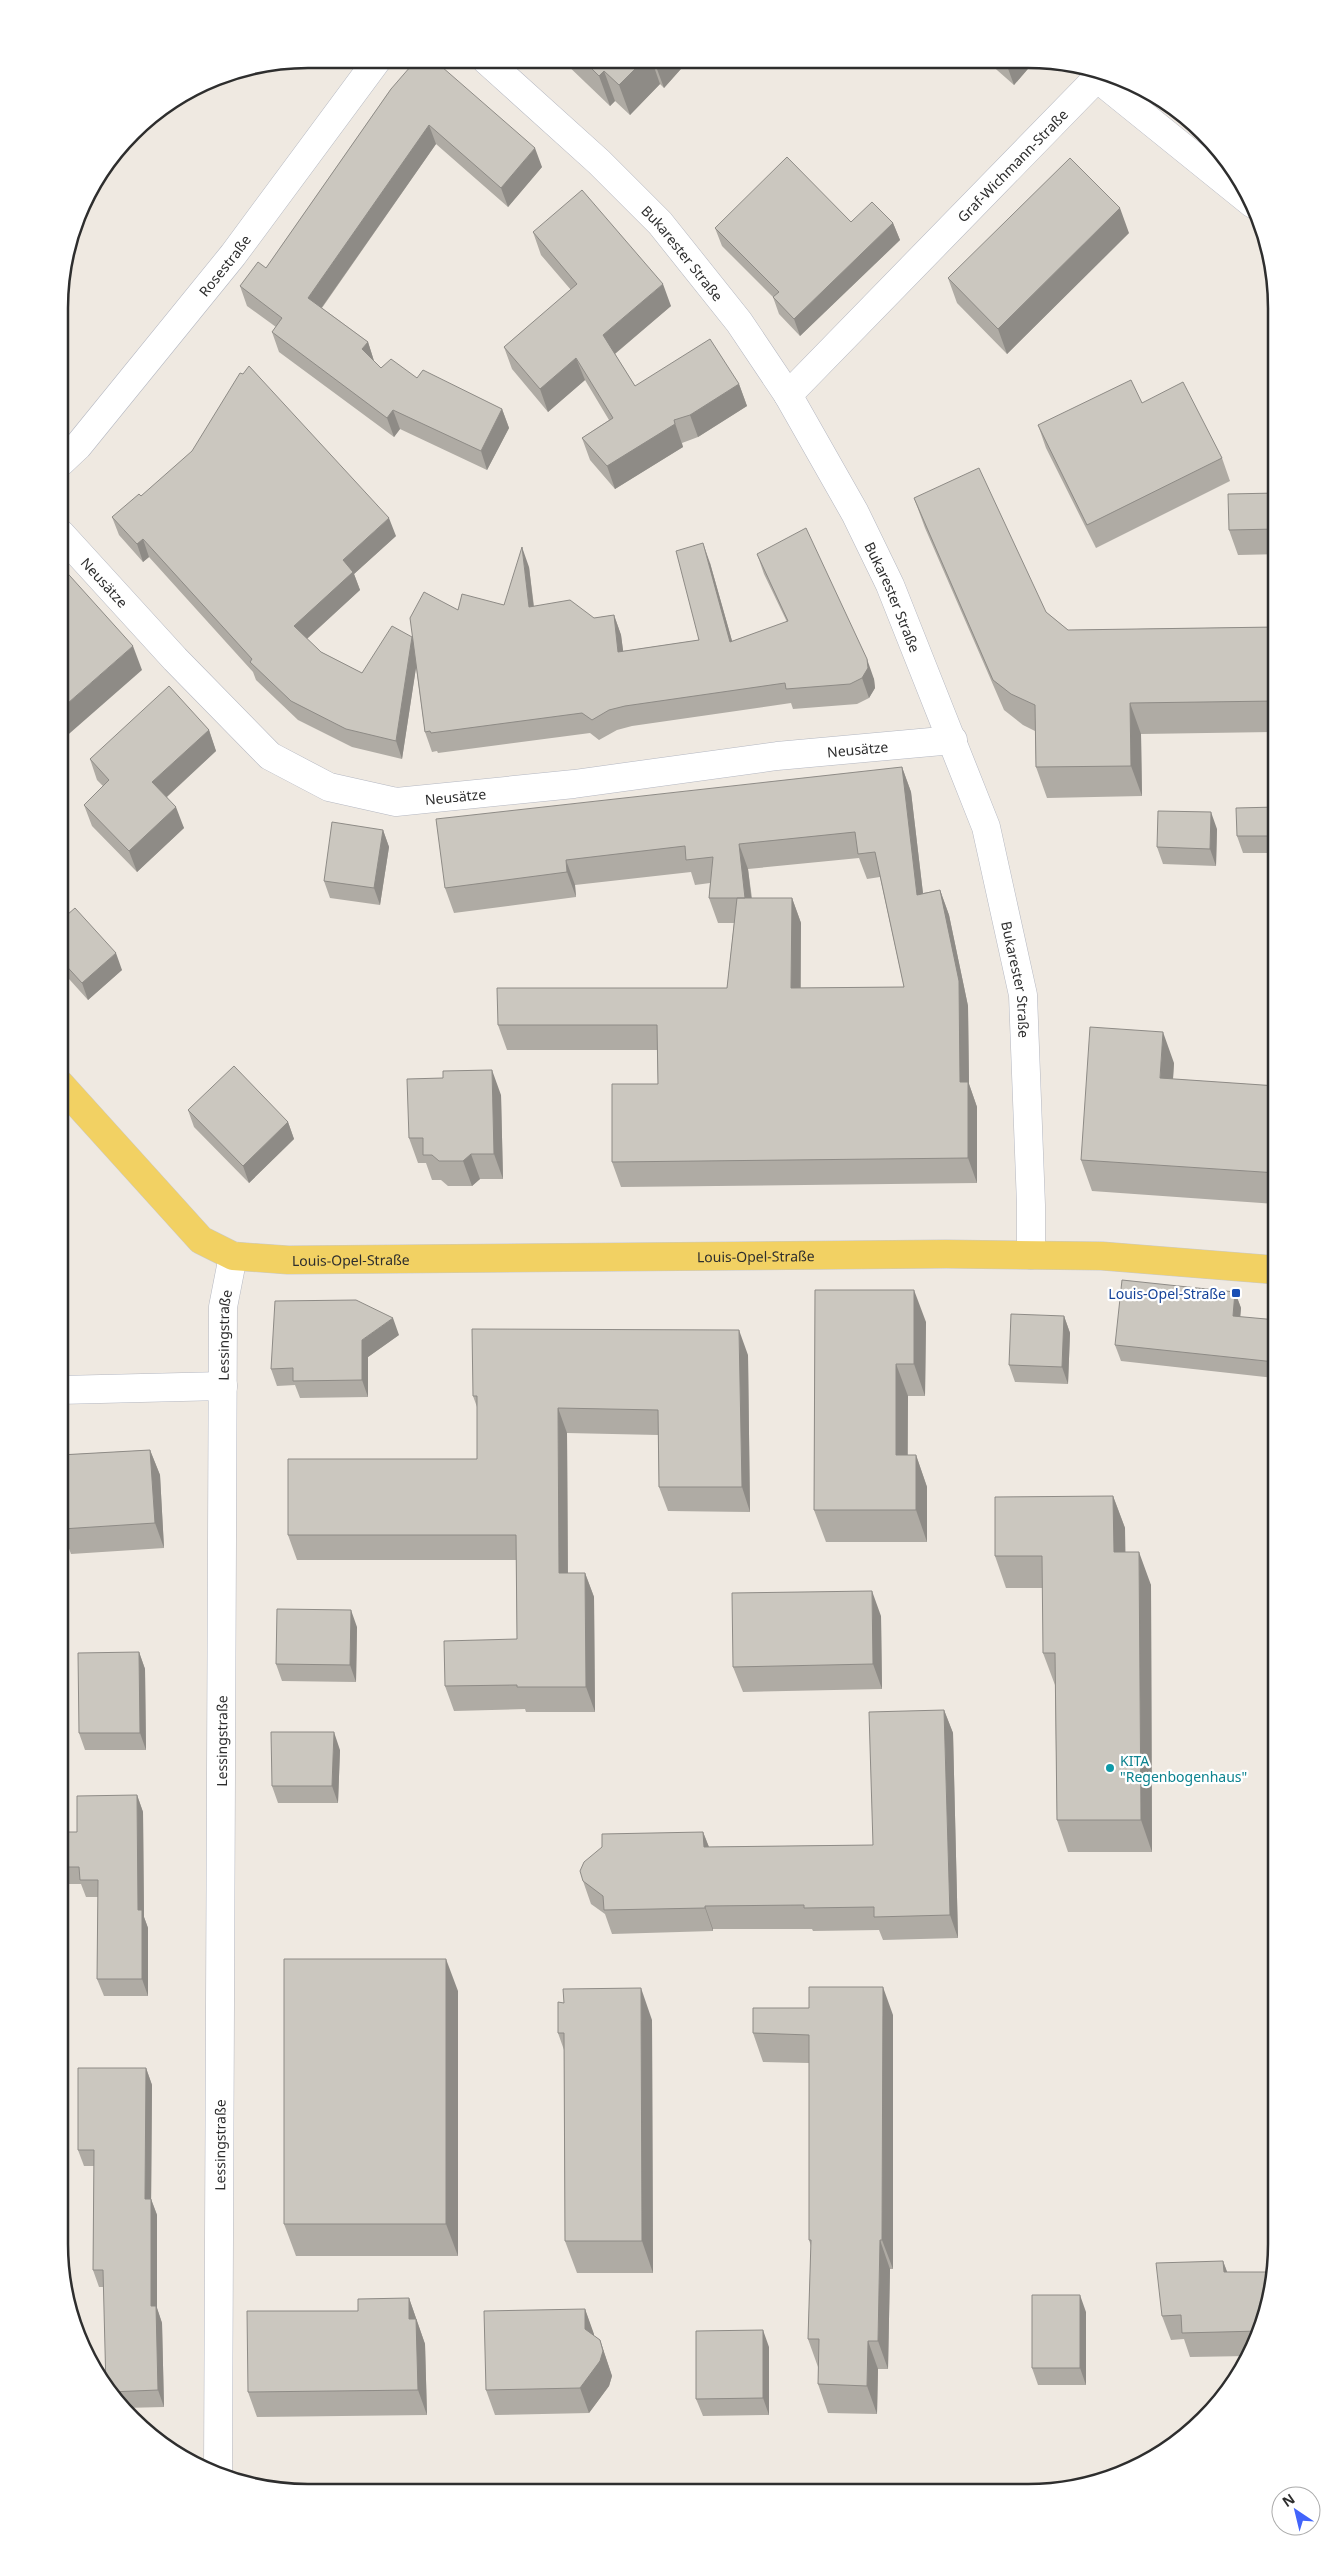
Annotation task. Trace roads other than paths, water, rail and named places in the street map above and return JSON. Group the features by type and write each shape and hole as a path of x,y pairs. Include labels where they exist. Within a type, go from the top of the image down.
{"main road":[{"path":"68,1093 202,1240 233,1256"},
{"name":"Louis-Opel-Straße","path":"233,1256 288,1260 946,1254 1031,1255 1102,1256 1268,1269"}],"street":[{"name":"Rosestraße","path":"68,455 78,446 233,255 371,68"},
{"name":"Bukarester Straße","path":"495,68 599,162 660,223 739,322 788,396 854,513 890,585 986,827 1023,994 1031,1205 1031,1255"},
{"name":"Graf-Wichmann-Straße","path":"788,396 1097,78 1239,192"},
{"name":"Neusätze","path":"68,542 175,659 270,756 329,787 396,802 574,784 777,756 953,740"},
{"name":"Lessingstraße","path":"218,2466 223,1307 233,1256"},
{"path":"68,1390 223,1386"}],"place":[{"name":"Louis-Opel-Straße","path":"1236,1293"},
{"name":"KITA \"Regenbogenhaus\"","path":"1110,1768"}]}
